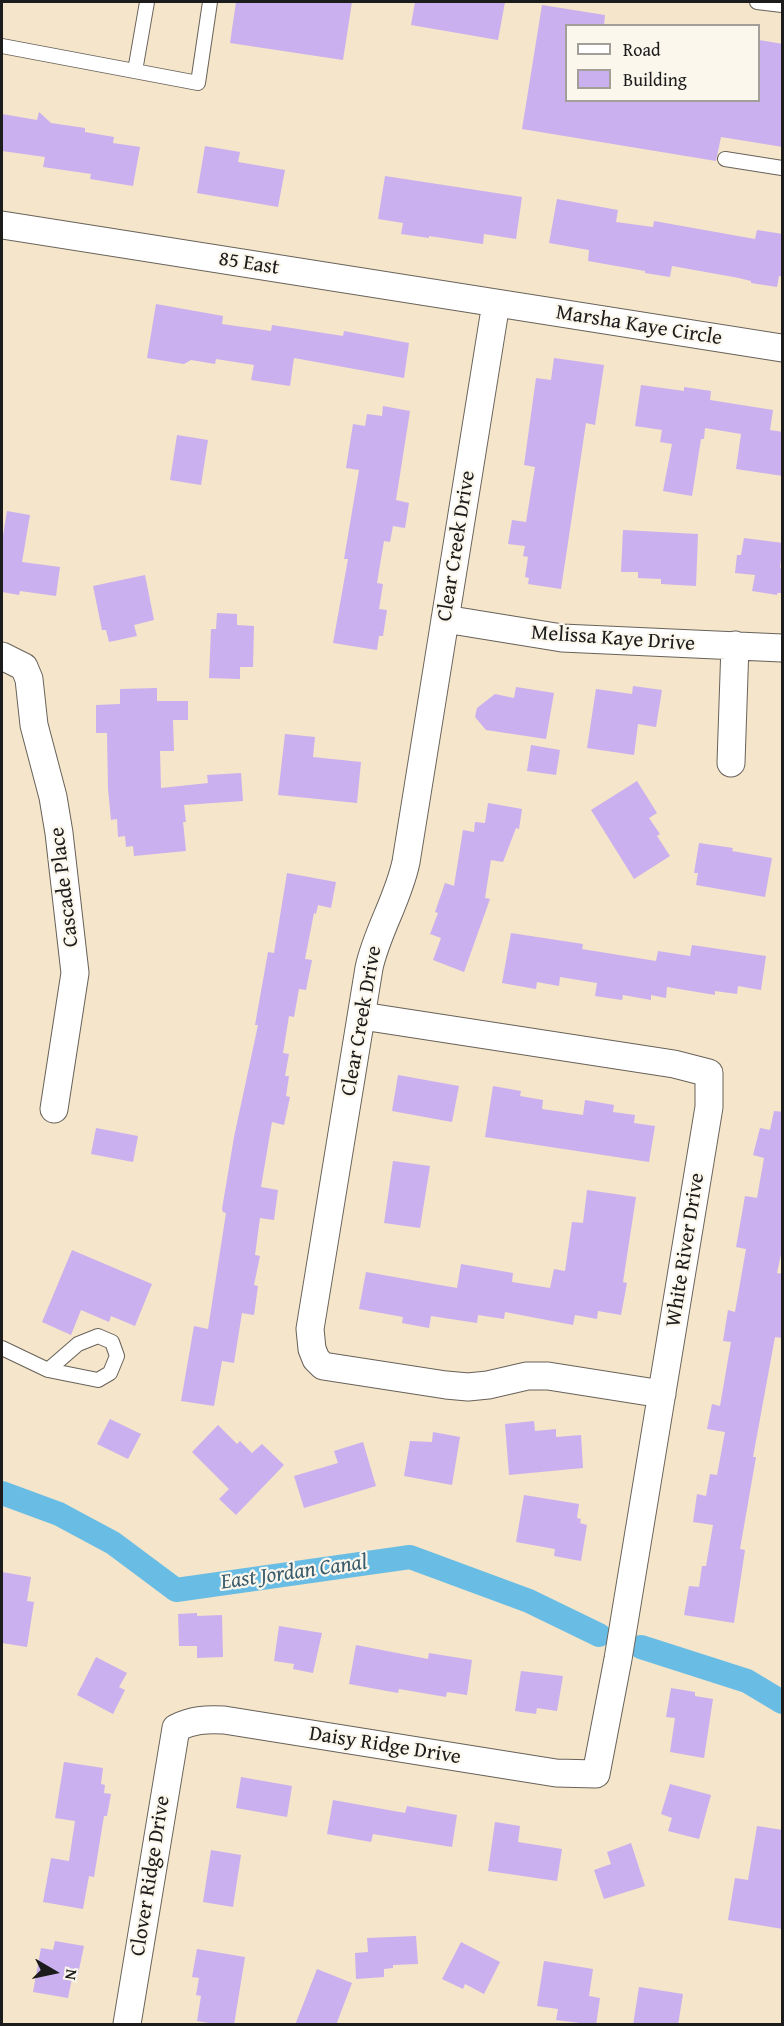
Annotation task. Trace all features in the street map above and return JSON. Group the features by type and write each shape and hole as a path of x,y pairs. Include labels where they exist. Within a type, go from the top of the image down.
{"street":[{"name":"85 East","path":"2,225 496,303"},
{"name":"Marsha Kaye Circle","path":"496,303 783,348"},
{"name":"Clear Creek Drive","path":"496,303 404,871 396,898 373,949 310,1338 316,1359 323,1366 446,1385 478,1386 528,1376 548,1376 662,1394"},
{"name":"Melissa Kaye Drive","path":"445,619 519,633 562,638 783,648"},
{"path":"731,763 735,645"},
{"name":"Cascade Place","path":"13,662 29,680 34,725 53,797 75,974 54,1109"},
{"name":"White River Drive","path":"362,1016 674,1065 709,1073 709,1107 618,1659 597,1773"},
{"name":"Daisy Ridge Drive","path":"176,1728 190,1721 224,1720 556,1773 597,1773"},
{"name":"Clover Ridge Drive","path":"127,2025 176,1728"}],"lane":[{"path":"135,71 147,2"},
{"path":"2,46 198,83 210,2"},
{"path":"757,2 783,5"},
{"path":"725,159 783,168"},
{"path":"2,1348 48,1370 98,1380 110,1373 117,1356 112,1342 98,1336 78,1344 48,1370"}],"building":[{"path":"236,2 352,2 343,60 230,43"},
{"path":"415,2 505,2 498,40 411,25"},
{"path":"542,5 605,15 604,24 565,24 565,102 760,102 760,40 783,44 783,147 721,137 716,161 522,129"},
{"path":"39,112 51,123 85,128 85,132 114,137 113,143 140,147 133,186 90,179 91,174 43,167 45,157 2,151 2,114 37,120"},
{"path":"205,146 240,152 238,162 285,170 278,207 197,193"},
{"path":"385,176 522,197 516,239 484,234 483,244 401,234 403,223 378,219"},
{"path":"557,199 618,210 616,222 653,227 654,221 755,239 757,230 783,234 783,277 779,276 777,287 672,266 670,277 588,261 589,250 549,243"},
{"path":"156,304 223,316 222,324 271,331 272,325 343,336 344,331 409,343 404,378 294,358 290,386 251,380 254,365 216,359 215,364 191,360 184,364 147,358"},
{"path":"554,358 604,365 595,425 586,423 561,589 528,584 529,578 525,577 528,557 523,556 525,546 508,544 512,520 526,522 535,467 524,465 536,378 551,380"},
{"path":"641,385 684,391 684,387 711,391 710,400 773,410 770,430 783,432 783,476 736,469 741,434 705,428 704,439 701,439 692,496 663,491 672,444 660,442 662,430 635,426"},
{"path":"383,406 410,411 396,500 409,503 405,528 393,526 390,542 384,541 377,583 383,584 379,609 387,610 383,636 379,636 377,650 333,643 348,559 344,559 359,470 346,468 353,424 365,426 367,414 382,416"},
{"path":"177,435 208,440 201,485 170,480"},
{"path":"7,511 30,515 22,562 60,567 56,596 20,591 19,595 2,592 2,542"},
{"path":"623,530 698,534 696,586 661,584 661,579 638,578 638,572 621,572"},
{"path":"744,538 783,543 780,568 783,568 783,593 777,593 777,595 752,591 755,575 735,573 737,555 741,555"},
{"path":"145,575 154,620 134,625 137,636 109,642 106,630 102,630 93,586"},
{"path":"217,613 237,614 237,625 254,626 253,667 240,667 240,679 209,678 211,629 216,629"},
{"path":"633,686 662,690 656,727 638,724 634,755 587,748 596,689 632,694"},
{"path":"516,687 554,693 546,739 486,730 475,717 477,708 495,694 514,698"},
{"path":"157,688 157,701 188,701 188,720 173,720 174,751 160,751 161,788 208,783 207,775 241,773 243,801 184,805 186,851 134,856 133,846 126,847 125,836 118,837 117,819 111,820 107,733 96,733 96,705 120,704 120,689"},
{"path":"285,734 315,737 313,757 361,762 357,803 278,795"},
{"path":"531,745 560,750 556,775 527,771"},
{"path":"637,781 657,813 649,818 660,834 657,836 670,856 634,879 591,810"},
{"path":"488,803 522,809 519,829 516,828 503,862 491,860 485,898 490,899 464,972 433,960 441,938 430,934 445,883 454,886 463,830 474,832 475,822 485,823"},
{"path":"699,843 733,848 732,851 772,858 765,897 696,885 698,873 694,873"},
{"path":"287,873 336,882 331,908 318,905 316,914 314,913 305,959 312,960 306,990 299,989 294,1017 289,1016 283,1053 289,1054 285,1076 289,1076 286,1096 290,1097 284,1125 272,1122 261,1187 278,1190 274,1220 260,1218 255,1255 260,1256 254,1285 258,1286 254,1315 242,1313 234,1363 222,1361 214,1406 181,1401 194,1326 208,1329 226,1213 222,1209 234,1137 258,1025 255,1025 268,952 274,953"},
{"path":"511,933 583,944 582,949 656,961 658,951 690,956 692,945 766,956 761,990 738,986 737,994 715,991 715,995 667,987 666,998 651,995 651,1000 623,995 622,1000 595,996 597,983 560,977 559,986 537,982 536,989 502,983"},
{"path":"398,1075 459,1086 452,1122 392,1111"},
{"path":"493,1086 521,1091 520,1096 543,1100 542,1109 583,1115 585,1100 614,1105 613,1112 635,1115 634,1123 655,1126 649,1162 485,1137"},
{"path":"774,1111 783,1112 783,1245 777,1273 783,1274 783,1338 775,1337 753,1457 756,1457 740,1549 745,1550 734,1623 684,1615 689,1586 699,1587 702,1566 706,1566 713,1525 693,1522 697,1494 706,1496 710,1474 717,1475 725,1432 707,1429 712,1404 720,1406 731,1342 723,1341 728,1310 735,1312 746,1249 736,1247 745,1196 757,1198 764,1158 753,1155 760,1128 770,1130"},
{"path":"96,1128 138,1136 133,1162 91,1154"},
{"path":"393,1161 430,1166 420,1228 384,1223"},
{"path":"587,1190 636,1197 623,1282 627,1283 621,1315 598,1311 597,1319 575,1315 573,1325 505,1312 504,1319 478,1315 477,1323 431,1316 429,1328 402,1323 403,1317 359,1309 366,1272 457,1288 461,1264 513,1273 512,1282 550,1288 554,1269 565,1271 572,1222 583,1223"},
{"path":"72,1250 152,1284 135,1326 111,1316 109,1322 81,1310 71,1335 42,1322"},
{"path":"110,1419 141,1434 128,1459 97,1444"},
{"path":"534,1421 535,1431 556,1429 556,1437 581,1435 583,1468 509,1475 505,1424"},
{"path":"218,1425 237,1444 240,1441 252,1453 262,1444 284,1465 236,1515 219,1499 229,1489 192,1452"},
{"path":"433,1432 460,1437 452,1485 404,1476 410,1441 432,1442"},
{"path":"363,1442 376,1486 304,1508 294,1476 338,1463 334,1451"},
{"path":"524,1495 579,1504 577,1518 581,1519 580,1523 587,1525 581,1561 554,1556 555,1549 516,1542"},
{"path":"2,1572 31,1577 27,1601 34,1602 27,1647 2,1643"},
{"path":"197,1613 197,1616 222,1615 223,1657 197,1658 197,1646 179,1646 178,1614"},
{"path":"279,1626 322,1633 313,1673 293,1669 294,1664 274,1661"},
{"path":"356,1645 428,1659 429,1653 472,1660 467,1695 447,1692 446,1697 399,1689 398,1693 349,1684"},
{"path":"96,1657 127,1673 119,1687 125,1690 113,1714 77,1695"},
{"path":"521,1671 563,1676 557,1711 537,1708 536,1714 515,1711"},
{"path":"671,1688 695,1692 695,1696 713,1699 704,1758 670,1752 675,1718 666,1717"},
{"path":"64,1762 103,1768 101,1784 105,1785 104,1793 111,1794 107,1816 104,1816 94,1877 89,1876 83,1909 43,1902 51,1858 69,1861 75,1821 55,1818"},
{"path":"241,1777 292,1786 287,1817 236,1808"},
{"path":"670,1784 711,1795 699,1839 668,1831 672,1818 661,1814"},
{"path":"333,1800 405,1813 407,1806 457,1815 452,1847 373,1834 371,1842 327,1834"},
{"path":"495,1822 520,1826 518,1842 562,1849 557,1881 488,1871"},
{"path":"757,1826 783,1830 783,1929 728,1920 735,1878 748,1880"},
{"path":"631,1843 645,1886 604,1899 594,1870 611,1864 607,1852"},
{"path":"211,1850 241,1855 233,1907 203,1902"},
{"path":"416,1936 418,1964 393,1965 393,1968 384,1969 384,1977 356,1979 355,1953 368,1952 367,1938"},
{"path":"55,1941 84,1946 77,1979 72,1978 68,1998 33,1992 41,1948 53,1950"},
{"path":"461,1942 500,1962 484,1994 465,1984 463,1989 442,1979"},
{"path":"197,1949 245,1957 234,2025 197,2021 201,1996 196,1995 199,1978 192,1977"},
{"path":"544,1961 593,1969 589,1996 600,1998 596,2025 556,2020 558,2009 537,2006"},
{"path":"317,1969 352,1983 336,2025 295,2025"},
{"path":"639,1987 683,1994 678,2025 633,2025"}],"waterway":[{"name":"East Jordan Canal","path":"2,1493 59,1514 113,1543 176,1590 410,1557 529,1601 599,1635"},
{"name":"East Jordan Canal","path":"641,1647 747,1681 782,1702"}]}
